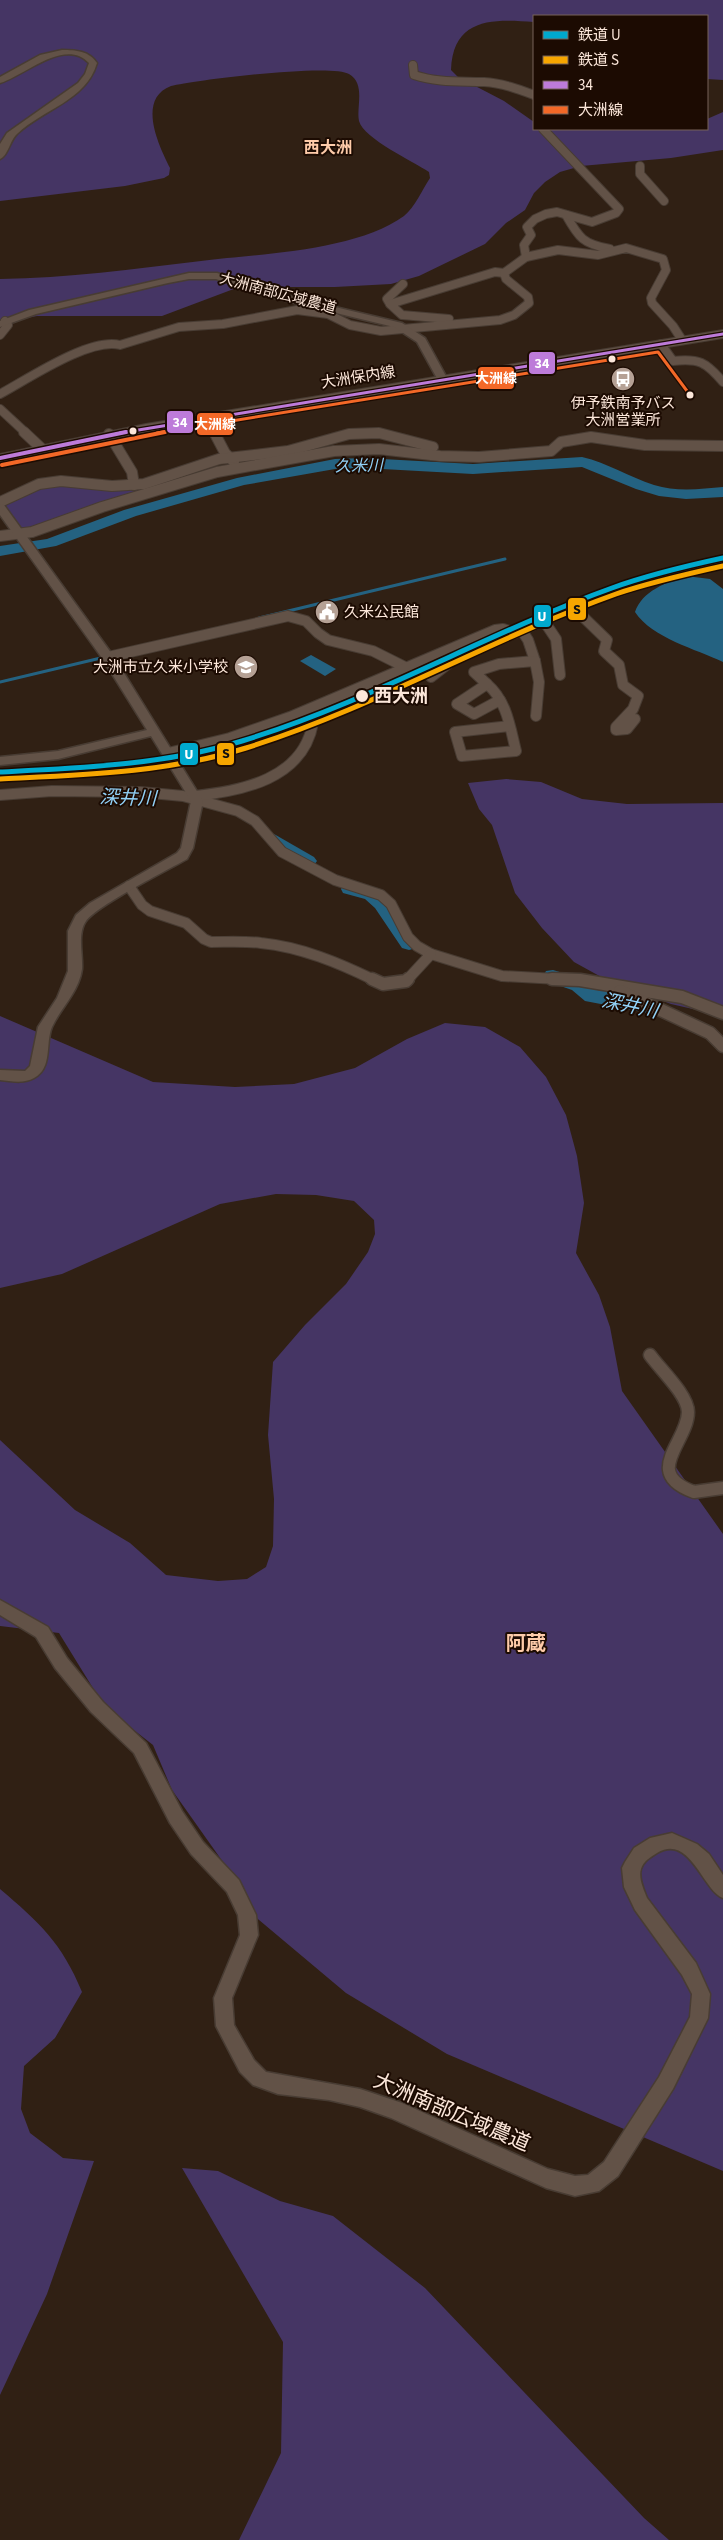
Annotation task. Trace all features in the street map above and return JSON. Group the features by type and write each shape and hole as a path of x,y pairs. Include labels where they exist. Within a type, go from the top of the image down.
{"main road":[{"name":"大洲保内線","path":"0,458 109,434 723,334"}],"street":[{"path":"0,80 39,57 52,53 80,54 90,58 93,62 93,68 79,86 9,136 0,156"},
{"path":"413,65 414,75 423,79 461,83 485,82 533,94"},
{"path":"526,257 524,245 531,235 527,227 546,214 557,212 592,222 616,213 619,209 544,130"},
{"path":"640,166 640,174 664,201"},
{"path":"566,215 580,240 588,246 614,250"},
{"path":"504,274 526,257 558,250 598,255 626,248 663,259 666,270 651,298 652,303 673,326 682,340"},
{"path":"390,304 495,272 504,274"},
{"path":"0,394 52,365 96,346 112,343 120,345 136,338 168,329 223,324 297,310 328,314 350,324 370,329 407,330 508,318 529,303 528,297 506,279 504,274"},
{"name":"大洲南部広域農道","path":"3,323 33,312 168,280 205,275 232,279 279,296 383,321 407,330 421,340 443,380"},
{"path":"403,284 387,299 402,316 471,319 476,323"},
{"path":"0,335 8,325 3,323"},
{"path":"661,344 674,361 689,359 705,362 723,382"},
{"path":"0,409 42,448"},
{"path":"206,418 232,462 262,463"},
{"path":"0,502 39,484 50,482 112,486 134,485 162,480 204,463 228,457 288,451 349,434 379,433 436,448 553,448"},
{"path":"109,434 132,472 134,485"},
{"path":"0,536 21,536 217,472 262,463 357,449 379,449 465,457 551,451 570,439 591,437 645,445 723,446"},
{"path":"0,507 108,657 196,800 187,848 182,856 95,906 81,918 75,931 75,970 64,1000 44,1027 40,1060 36,1069 29,1075 13,1077 0,1075"},
{"path":"431,677 454,659 574,608 646,582 723,562"},
{"path":"574,608 603,634 607,640 604,651 619,665 623,685 638,696 633,710 616,727 616,730 627,729 634,719"},
{"path":"108,657 288,616 300,617 309,621 321,636 330,641 369,650 407,668"},
{"path":"544,621 554,630 556,636 560,675"},
{"path":"168,753 229,739 270,726 329,703 495,630 503,629 518,632 528,640 536,662 539,682 536,716"},
{"path":"510,726 455,732 462,756 516,751 510,726 500,700 493,688 474,672 491,665 536,662"},
{"path":"487,684 457,704 474,714 500,700"},
{"path":"196,800 242,789 266,780 308,744 313,723"},
{"path":"0,761 58,755 154,732"},
{"path":"0,795 52,790 140,792 196,800 238,811 255,821 270,842 282,852 335,880 380,895 391,904 408,937 417,946 431,954 502,976 580,980 682,997 723,1014"},
{"path":"128,886 142,905 150,911 186,923 204,939 211,942 261,943 283,947 336,962 383,984 406,981 431,954"},
{"path":"611,986 659,1011 710,1033 723,1046"},
{"path":"650,1355 684,1399 688,1412 668,1459 668,1471 671,1479 691,1492 701,1493 723,1488"},
{"name":"大洲南部広域農道","path":"0,1607 42,1632 61,1663 97,1707 140,1748 176,1817 196,1848 233,1886 247,1915 249,1935 223,1998 225,2026 247,2066 260,2079 278,2085 329,2091 386,2107 443,2130 546,2178 575,2186 592,2184 611,2169 666,2084 699,2018 701,1994 689,1969 641,1904 632,1887 631,1868 640,1854 656,1844 672,1841 691,1850 703,1860 723,1890"}],"shaded area":[{"path":"0,0 723,0 723,80 708,79 708,15 533,15 533,22 491,22 478,25 468,31 459,40 451,70 458,77 504,101 533,121 533,130 708,130 708,119 723,112 723,150 671,158 581,166 560,172 545,182 534,193 525,210 506,223 485,244 419,276 391,284 335,287 239,287 162,316 37,316 0,323 0,279 100,273 306,249 360,237 384,228 404,216 415,203 430,178 429,172 379,142 363,128 358,115 359,90 357,84 349,74 337,71 291,71 171,86 161,92 155,101 153,111 156,135 170,168 169,175 164,178 125,186 0,201"},
{"path":"54,485 148,487 151,492 24,532 4,506 35,490"},
{"path":"506,779 541,782 582,799 627,804 723,803 723,1016 671,1004 603,978 574,962 542,928 515,893 492,825 479,809 468,783"},
{"path":"0,1016 153,1082 235,1087 294,1084 355,1068 407,1039 445,1023 485,1027 520,1047 546,1077 566,1115 577,1156 584,1203 576,1253 599,1295 610,1327 622,1391 723,1534 723,2171 447,2054 346,1993 252,1914 235,1879 172,1790 153,1745 121,1720 96,1693 59,1633 0,1626 0,1440 75,1510 130,1543 166,1575 218,1581 247,1579 266,1567 273,1546 274,1499 268,1435 273,1362 305,1325 346,1284 368,1252 375,1234 374,1220 354,1201 316,1195 276,1194 220,1204 62,1274 0,1288"},
{"path":"0,1889 38,1923 58,1947 82,1992 55,2038 24,2066 21,2109 30,2133 63,2158 94,2161 47,2294 0,2395"},
{"path":"182,2168 218,2171 280,2201 333,2216 425,2288 644,2518 669,2540 239,2540 281,2453 283,2342"}],"water":[{"path":"686,576 710,579 723,589 723,662 663,636 652,629 635,612 643,598 656,588"},
{"path":"311,655 336,669 325,676 300,661"}],"waterway":[{"name":"久米川","path":"0,551 50,543 130,513 242,481 335,464 364,463 473,469 582,462 600,467 641,486 668,493 723,492"},
{"path":"259,618 505,559"},
{"path":"0,682 105,657"},
{"name":"深井川","path":"274,840 308,861"},
{"name":"深井川","path":"350,889 372,895 382,904 409,944"},
{"name":"深井川","path":"553,976 579,985 592,996 630,1001 653,1007"}],"rail line":[{"name":"U","path":"0,772 122,764 183,755 242,741 336,707 519,625 612,588 667,571 723,558"},
{"name":"S","path":"0,779 93,774 155,768 186,763 246,748 340,713 523,631 616,594 723,566"}],"transit line":[{"name":"34","path":"0,458 146,428 723,334"},
{"name":"大洲線","path":"2,465 147,435 658,352 690,395"}],"place":[{"name":"伊予鉄南予バス 大洲営業所","path":"623,379"},
{"name":"久米公民館","path":"327,612"},
{"name":"大洲市立久米小学校","path":"246,667"},
{"name":"西大洲","path":"362,696"}],"district":[{"name":"西大洲","path":"328,147"},
{"name":"阿蔵","path":"526,1643"}]}
